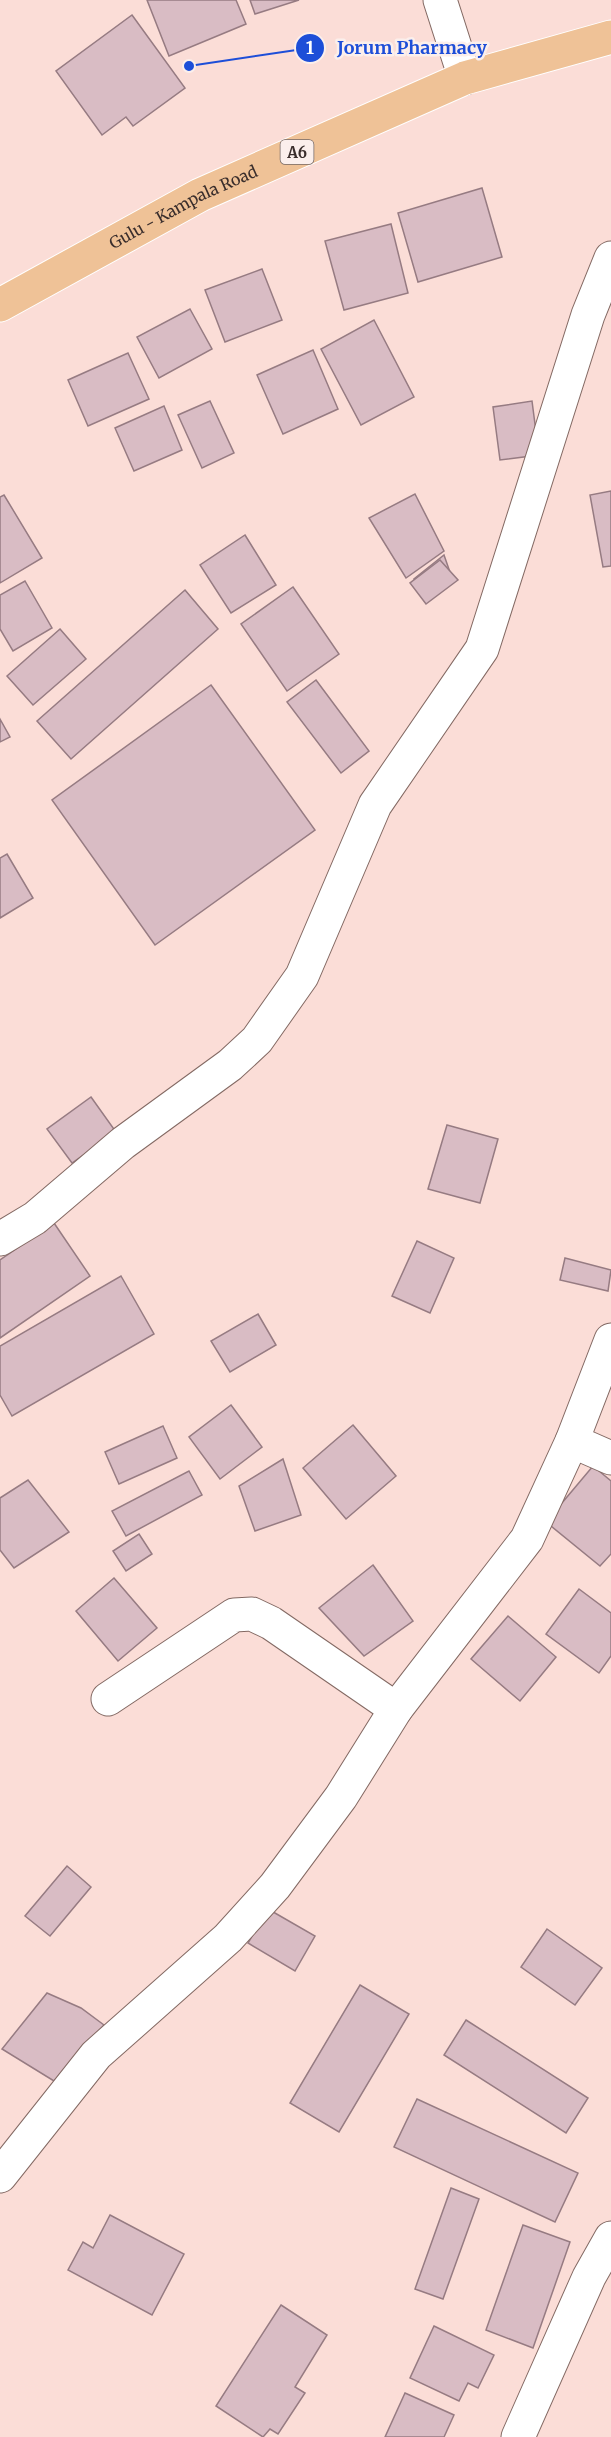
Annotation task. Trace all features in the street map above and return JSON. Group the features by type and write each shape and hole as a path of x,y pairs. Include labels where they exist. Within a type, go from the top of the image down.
{"main road":[{"name":"Gulu - Kampala Road","path":"0,305 200,195 465,78 611,37"}],"street":[{"path":"440,0 465,78"},
{"path":"0,1239 35,1218 123,1143 230,1065 257,1040 302,976 375,805 482,649 588,315 611,258"},
{"path":"0,2176 96,2055 228,1938 275,1887 341,1797 396,1709 527,1539 573,1441 611,1340"},
{"path":"573,1441 611,1458"},
{"path":"108,1699 234,1615 252,1614 271,1623 396,1709"},
{"path":"518,2437 589,2277 611,2238"}],"building":[{"path":"147,0 236,0 246,24 169,56"},
{"path":"250,0 299,0 255,14"},
{"path":"132,15 185,88 133,126 126,117 102,135 56,71"},
{"path":"482,188 502,257 418,282 398,213"},
{"path":"391,224 408,293 344,310 325,241"},
{"path":"262,269 282,320 225,342 205,290"},
{"path":"190,309 212,349 159,378 137,337"},
{"path":"374,320 414,397 361,425 321,349"},
{"path":"313,350 338,409 283,434 257,375"},
{"path":"128,353 149,399 88,426 68,380"},
{"path":"210,401 234,453 202,468 178,415"},
{"path":"532,401 539,455 500,460 493,407"},
{"path":"164,406 182,450 134,471 115,428"},
{"path":"611,491 611,566 603,567 590,495"},
{"path":"415,494 444,551 406,578 369,518"},
{"path":"4,495 42,558 0,583 0,497"},
{"path":"245,535 276,585 231,613 200,565"},
{"path":"444,555 452,578 428,601 414,579"},
{"path":"440,560 458,580 426,604 410,583"},
{"path":"25,581 52,628 13,651 0,629 0,595"},
{"path":"293,587 339,654 287,691 241,624"},
{"path":"185,590 218,629 71,759 37,721"},
{"path":"60,629 86,659 33,705 7,676"},
{"path":"316,680 369,751 341,773 287,702"},
{"path":"211,685 315,830 155,945 52,800"},
{"path":"0,719 10,737 0,742"},
{"path":"7,854 33,898 0,918 0,858"},
{"path":"91,1097 116,1132 72,1163 47,1129"},
{"path":"447,1125 498,1139 480,1203 428,1189"},
{"path":"54,1223 90,1276 0,1338 0,1260"},
{"path":"417,1241 454,1258 430,1313 392,1296"},
{"path":"565,1258 611,1270 608,1291 560,1280"},
{"path":"121,1276 154,1334 12,1416 0,1395 0,1346"},
{"path":"258,1314 276,1345 230,1372 211,1341"},
{"path":"231,1405 262,1447 220,1479 189,1437"},
{"path":"353,1425 396,1476 346,1519 303,1468"},
{"path":"163,1426 177,1458 119,1484 105,1452"},
{"path":"283,1459 301,1515 255,1531 239,1486"},
{"path":"593,1466 611,1481 611,1554 600,1566 546,1522"},
{"path":"189,1471 202,1495 126,1536 112,1511"},
{"path":"28,1480 69,1532 14,1568 0,1550 0,1498"},
{"path":"139,1534 152,1554 126,1571 113,1551"},
{"path":"373,1565 413,1621 364,1656 319,1608"},
{"path":"114,1578 157,1628 118,1661 76,1611"},
{"path":"579,1589 611,1613 611,1656 599,1673 546,1634"},
{"path":"508,1616 556,1657 520,1701 471,1659"},
{"path":"67,1866 91,1887 50,1936 25,1916"},
{"path":"268,1909 315,1936 295,1971 248,1943"},
{"path":"547,1929 602,1968 575,2005 521,1967"},
{"path":"360,1985 409,2014 339,2132 290,2103"},
{"path":"47,1993 81,2008 104,2025 54,2081 2,2049"},
{"path":"466,2020 588,2098 566,2133 444,2055"},
{"path":"417,2099 578,2173 555,2222 394,2147"},
{"path":"451,2188 479,2199 443,2299 415,2289"},
{"path":"110,2215 184,2254 152,2315 68,2270 83,2242 93,2248"},
{"path":"523,2225 570,2242 533,2348 486,2330"},
{"path":"281,2305 327,2335 295,2387 305,2393 278,2434 270,2429 263,2437 216,2406"},
{"path":"434,2326 494,2355 478,2388 468,2383 459,2401 410,2378"},
{"path":"405,2393 454,2415 444,2437 385,2437"}],"place":[{"name":"Jorum Pharmacy","path":"189,66"}]}
